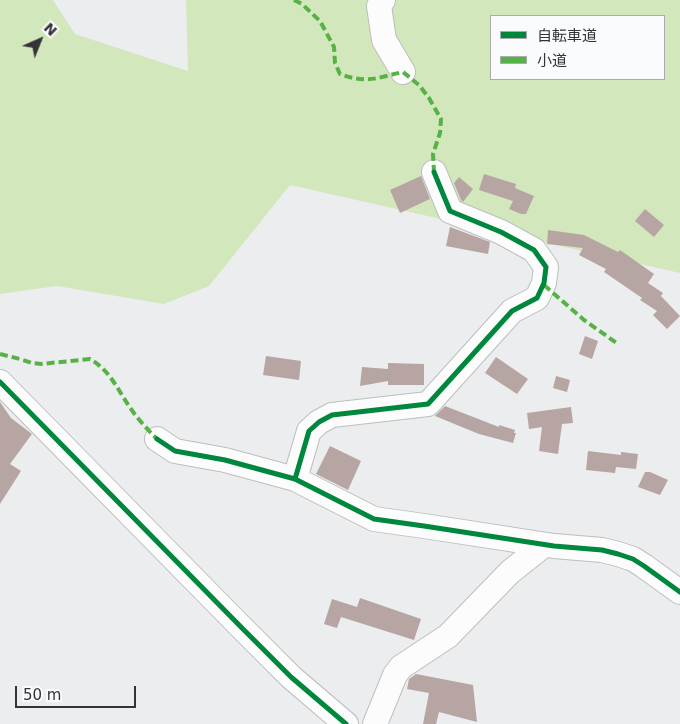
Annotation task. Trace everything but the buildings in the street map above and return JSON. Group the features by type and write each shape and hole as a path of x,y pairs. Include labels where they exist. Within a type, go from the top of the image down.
{"street":[{"path":"383,0 379,6 384,40 402,72"},
{"path":"295,479 309,431 319,422 332,415 428,404 512,311 537,298 544,285 546,266 534,250 502,232 450,211 434,172"},
{"path":"0,382 291,677 346,724"},
{"path":"157,439 174,451 225,460 295,479 374,520 544,544 602,550 618,554 633,559 680,592"},
{"path":"375,724 395,675 401,667 448,636 510,572 544,544"}],"green space":[{"path":"0,0 53,0 75,34 188,71 186,0 680,0 680,273 290,185 209,286 164,304 57,286 0,294"}],"marked path":[{"path":"294,0 302,4 320,21 334,47 335,63 340,74 357,79 365,79 403,72 419,85 441,119 440,133 433,154 434,172"},
{"path":"544,285 584,320 618,344"},
{"path":"0,354 41,364 90,359 107,373 134,413 157,439"}],"cycle path":[{"path":"295,479 309,431 319,422 332,415 428,404 512,311 537,298 544,283 546,267 534,250 501,232 450,211 434,172"},
{"path":"0,382 291,677 346,724"},
{"path":"157,439 175,451 225,460 295,479 374,519 554,546 602,550 618,554 633,559 680,592"}]}
